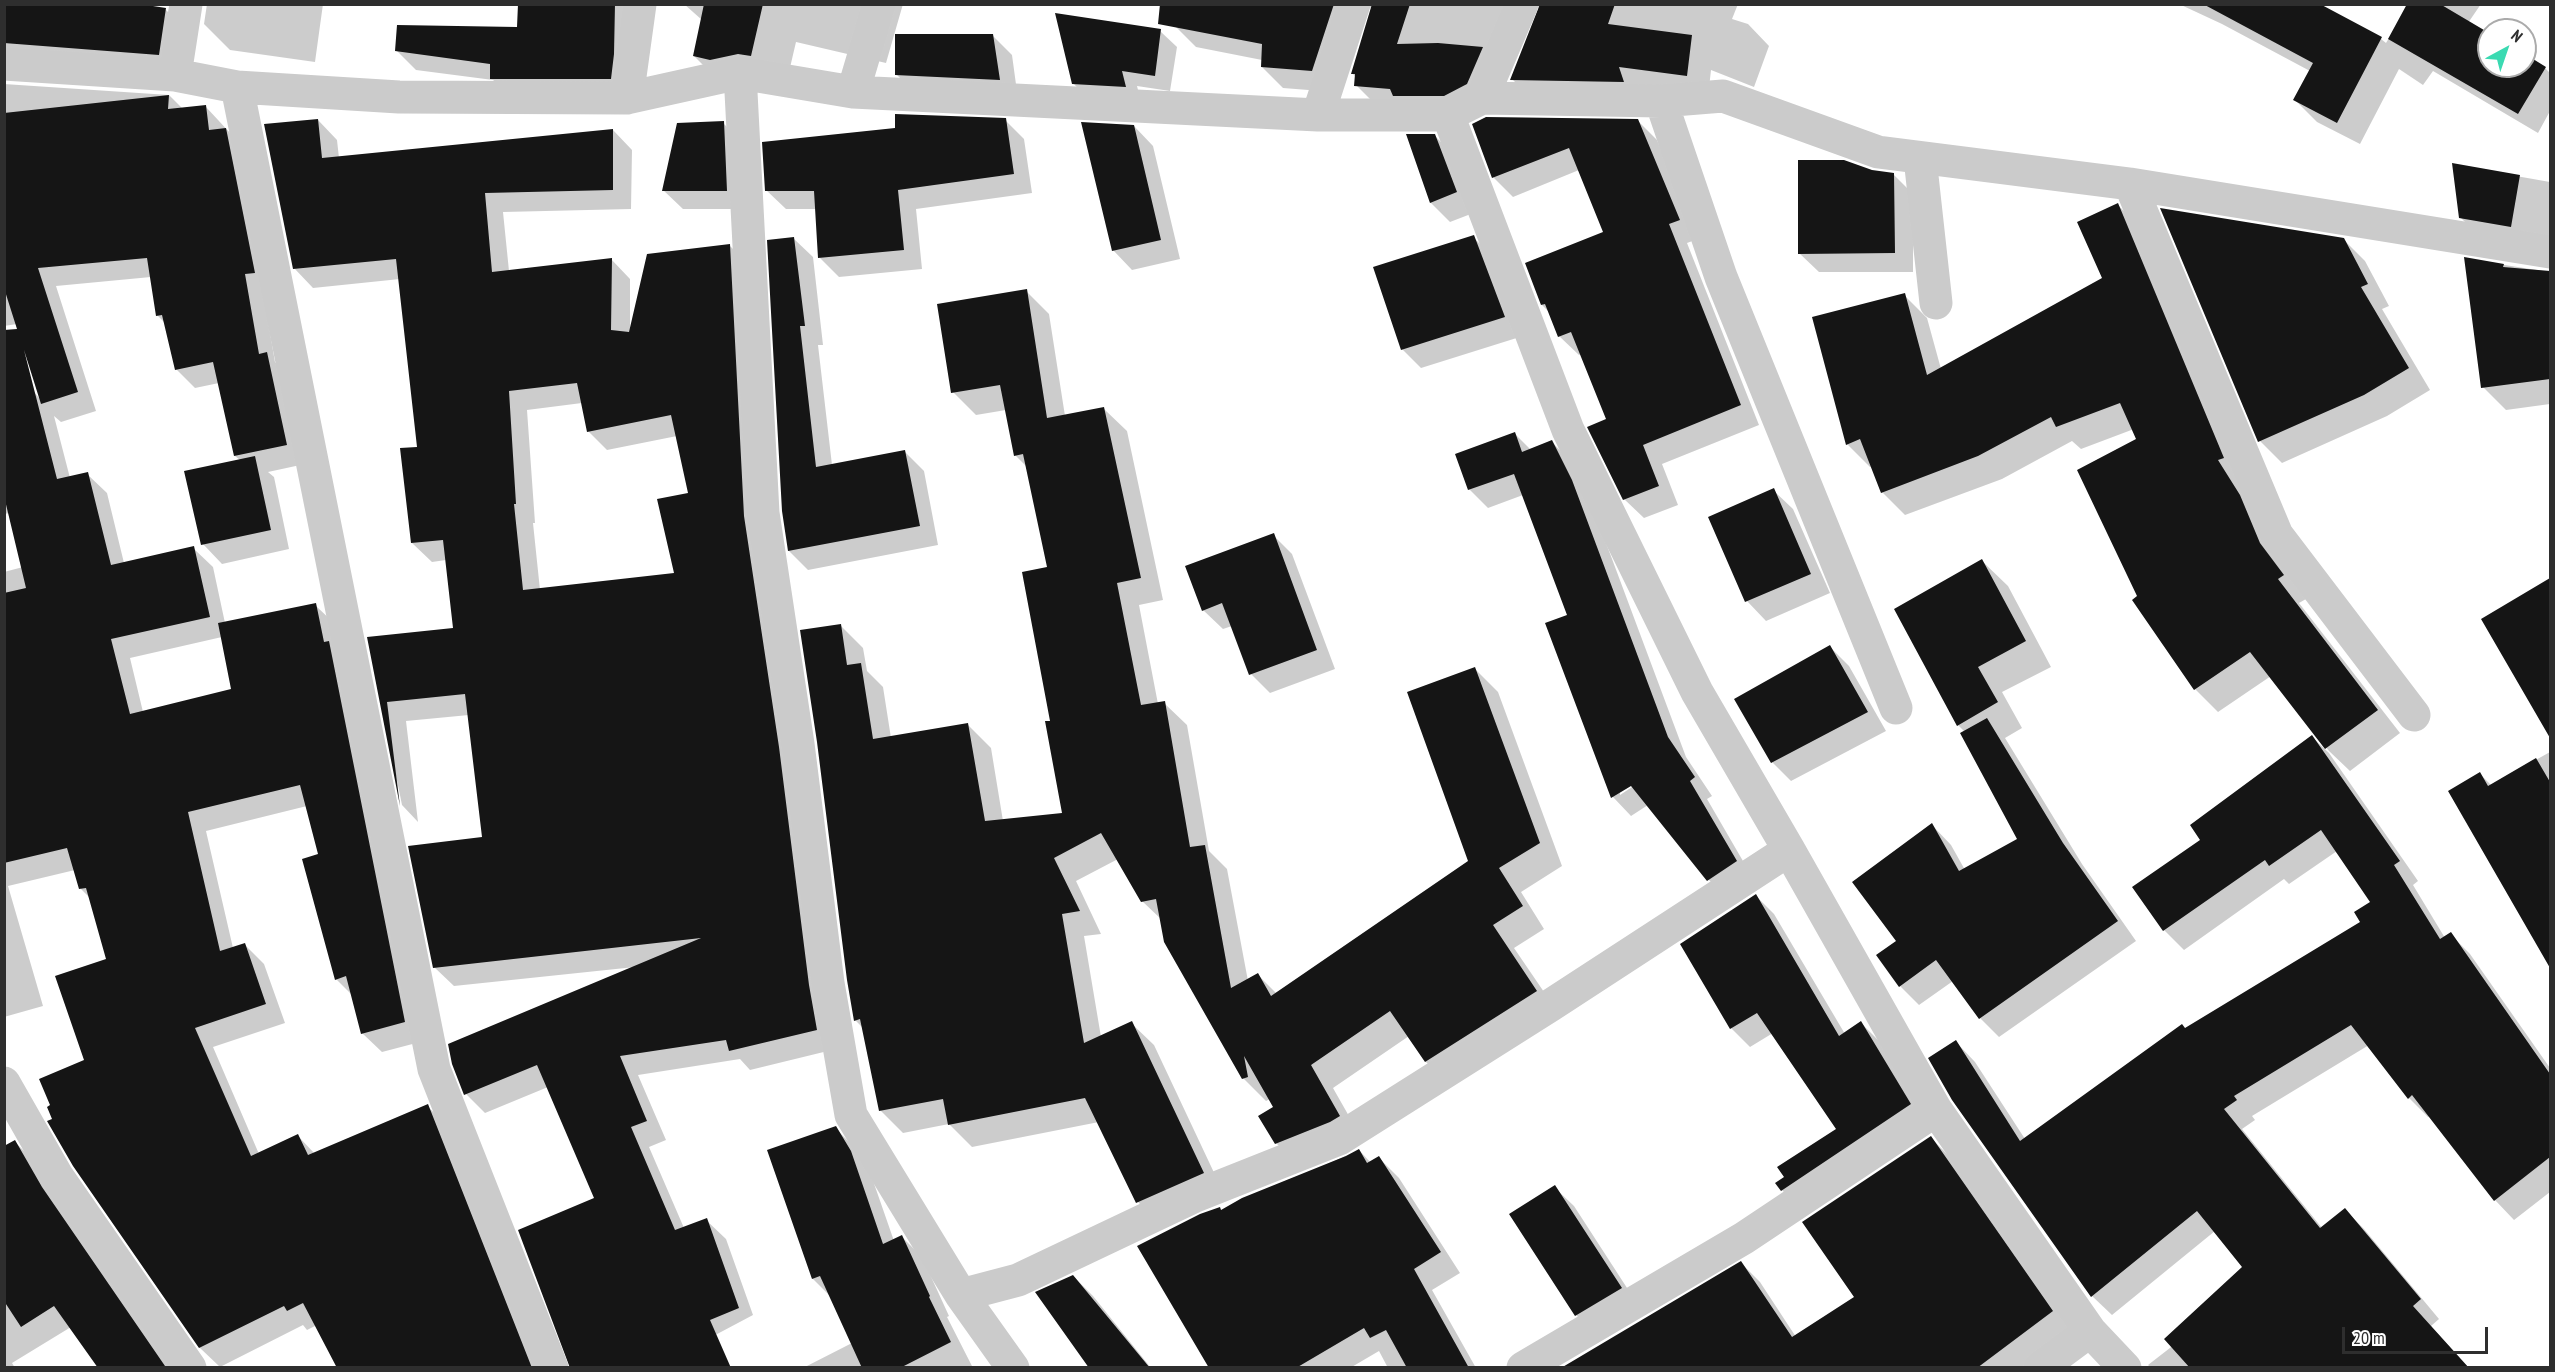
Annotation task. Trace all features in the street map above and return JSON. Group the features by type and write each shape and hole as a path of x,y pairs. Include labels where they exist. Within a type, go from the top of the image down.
{"street":[{"path":"175,75 186,4"},
{"path":"627,98 640,4"},
{"path":"853,93 879,4"},
{"path":"1318,114 1354,4"},
{"path":"1482,98 1522,4"},
{"path":"4,64 175,75 237,87 399,97 627,98 740,73 853,93 1318,114 1448,116 1482,98 1661,101 1724,96 1878,152 2130,184 2550,252"},
{"path":"740,73 764,513 798,744 828,983 851,1115 962,1295 1013,1368"},
{"path":"237,87 434,1069 552,1368"},
{"path":"1661,101 1721,277 1896,708"},
{"path":"1448,116 1568,430 1697,692 1789,849 1936,1110 2090,1331 2125,1368"},
{"path":"1920,158 1936,303"},
{"path":"2130,184 2277,535 2414,715"},
{"path":"962,1295 1018,1280 1193,1197 1339,1139 1561,999 1789,849"},
{"path":"4,1083 57,1176 190,1368"},
{"path":"1522,1368 1744,1238 1936,1110"},
{"path":"2040,1368 2090,1331"}],"building":[{"path":"4,4 140,4 166,8 159,55 4,43"},
{"path":"518,4 615,4 611,79 490,79 490,64 395,51 397,25 517,27"},
{"path":"704,4 763,4 751,56 738,54 710,60 693,56"},
{"path":"1160,4 1334,4 1312,71 1261,67 1262,44 1158,24"},
{"path":"1372,4 1410,4 1397,44 1438,43 1483,47 1467,84 1444,96 1393,96 1390,89 1354,86 1355,74 1351,74"},
{"path":"1540,4 1615,4 1608,24 1692,35 1687,76 1619,67 1624,82 1510,80"},
{"path":"2203,4 2320,4 2382,37 2337,123 2293,100 2313,63"},
{"path":"2407,4 2440,4 2477,26 2477,78 2537,78 2537,61 2546,67 2518,114 2388,39"},
{"path":"1055,13 1161,29 1155,76 1122,71 1126,87 1072,84"},
{"path":"895,34 993,34 1000,80 895,75"},
{"path":"169,95 168,109 206,105 209,130 226,128 255,273 245,274 259,354 267,352 287,445 234,456 213,362 175,370 162,315 156,316 147,258 38,268 78,392 41,404 24,350 57,479 88,472 111,565 194,546 210,617 111,639 130,714 231,689 218,623 316,603 324,642 329,641 405,1022 361,1034 346,976 335,980 302,859 318,854 300,785 188,812 220,951 245,943 266,1004 195,1028 251,1156 298,1134 308,1155 428,1104 532,1368 337,1368 303,1303 287,1311 284,1306 199,1348 73,1166 47,1121 52,1119 47,1107 50,1105 39,1079 84,1060 55,976 106,959 86,888 79,889 67,848 4,863 4,593 26,588 4,496 4,330 17,329 4,288 4,113"},
{"path":"895,114 1006,118 1014,174 898,190 904,250 818,258 814,191 765,191 762,142 895,128"},
{"path":"1486,117 1638,119 1680,220 1669,224 1741,405 1643,445 1659,486 1623,500 1587,427 1606,419 1571,332 1558,337 1545,304 1541,305 1525,263 1603,232 1569,148 1492,178 1472,124"},
{"path":"318,119 322,158 613,129 613,190 485,193 492,272 612,258 611,330 629,332 647,254 730,244 744,516 779,747 809,985 817,1030 729,1051 726,1040 620,1056 647,1121 631,1127 675,1230 707,1218 739,1308 710,1320 731,1368 570,1368 518,1230 594,1198 537,1065 464,1095 452,1064 448,1044 701,938 433,968 408,846 482,837 465,694 387,702 400,806 367,637 453,628 443,540 411,543 400,448 417,447 396,259 293,269 264,124","holes":["577,383 587,432 671,415 688,493 657,499 674,573 523,590 514,504 516,504 509,391"]},
{"path":"724,121 727,191 662,191 677,123"},
{"path":"1081,122 1134,125 1161,240 1112,251"},
{"path":"1406,134 1435,134 1457,192 1430,203"},
{"path":"1798,160 1844,160 1872,170 1894,173 1895,253 1798,254"},
{"path":"2452,163 2520,175 2511,227 2459,218"},
{"path":"2118,203 2224,458 2218,460 2240,495 2260,543 2284,575 2278,579 2378,710 2325,749 2250,652 2194,690 2132,600 2137,596 2077,470 2136,439 2120,403 2056,427 2051,417 1978,456 1881,493 1860,439 1846,445 1812,317 1905,293 1927,375 2102,278 2077,222"},
{"path":"2160,208 2344,238 2368,284 2361,287 2409,368 2364,395 2258,442"},
{"path":"1474,235 1505,317 1401,350 1373,267"},
{"path":"794,237 805,326 800,326 816,467 905,450 920,526 788,551 782,511 767,240"},
{"path":"2464,257 2504,264 2503,267 2550,271 2550,379 2481,388"},
{"path":"1027,289 1047,418 1104,407 1141,578 1117,583 1141,705 1165,701 1190,847 1205,845 1231,988 1258,973 1271,996 1468,861 1407,692 1475,667 1540,843 1499,868 1523,906 1493,925 1537,991 1425,1062 1390,1011 1311,1065 1340,1116 1275,1144 1258,1116 1273,1107 1244,1056 1248,1077 1242,1079 1164,942 1156,899 1141,902 1101,833 1054,858 1080,911 1062,914 1084,1043 1132,1021 1204,1173 1136,1203 1085,1098 948,1125 943,1099 879,1111 860,1019 854,1021 847,980 817,742 800,630 841,624 847,665 861,663 873,739 968,723 985,821 1062,813 1045,721 1050,721 1022,572 1047,567 1023,454 1014,456 1000,385 951,393 937,304"},
{"path":"1515,432 1522,452 1552,440 1572,480 1668,737 1695,777 1690,781 1737,861 1707,881 1631,786 1611,798 1545,623 1567,615 1514,474 1468,490 1455,454"},
{"path":"255,456 271,530 201,545 184,471"},
{"path":"1774,488 1811,574 1745,602 1708,517"},
{"path":"1274,533 1317,650 1249,675 1222,603 1202,611 1185,566"},
{"path":"1982,559 2026,641 1978,667 1998,702 1957,726 1894,609"},
{"path":"2550,578 2550,738 2481,619"},
{"path":"1830,645 1868,712 1771,763 1734,699"},
{"path":"1987,718 2063,843 2118,921 1979,1019 1936,960 1899,987 1876,955 1896,941 1852,882 1932,823 1959,871 2017,839 1960,733"},
{"path":"2312,735 2400,861 2394,865 2440,939 2451,932 2550,1074 2550,1157 2494,1201 2412,1095 2408,1099 2351,1025 2234,1096 2237,1100 2224,1109 2320,1228 2345,1208 2421,1299 2413,1306 2469,1368 2190,1368 2164,1339 2242,1267 2197,1211 2091,1297 1952,1100 1928,1058 1956,1040 2020,1141 2182,1024 2185,1028 2360,922 2354,912 2370,902 2321,830 2269,866 2265,860 2163,931 2132,887 2200,840 2190,825"},
{"path":"2536,758 2550,782 2550,968 2448,791 2480,772 2488,786"},
{"path":"1756,894 1839,1036 1861,1021 1911,1104 1781,1191 1775,1183 1784,1177 1777,1167 1836,1129 1757,1013 1730,1029 1680,944"},
{"path":"836,1126 851,1151 883,1244 902,1235 951,1342 900,1368 862,1368 820,1276 812,1279 767,1150"},
{"path":"1931,1136 2053,1311 1977,1368 1561,1368 1741,1261 1792,1337 1854,1297 1802,1222"},
{"path":"15,1140 42,1187 165,1366 162,1368 98,1368 54,1306 21,1327 4,1301 4,1146"},
{"path":"1359,1149 1367,1163 1379,1156 1441,1252 1414,1269 1469,1368 1407,1368 1386,1330 1370,1338 1364,1328 1296,1368 1209,1368 1137,1246 1200,1214 1220,1207 1221,1210 1242,1198"},
{"path":"1555,1185 1622,1288 1575,1316 1509,1214"},
{"path":"1073,1275 1150,1368 1089,1368 1035,1292"}]}
